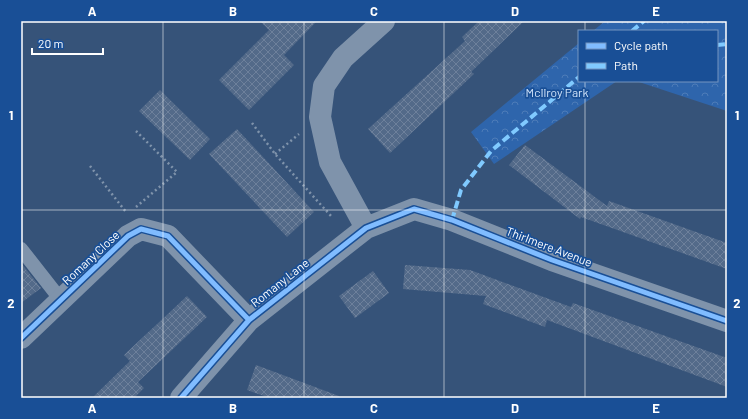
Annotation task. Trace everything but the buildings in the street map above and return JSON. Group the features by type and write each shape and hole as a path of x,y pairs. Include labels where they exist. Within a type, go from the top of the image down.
{"street":[{"path":"359,233 330,162 320,116 324,86 343,58 384,21"},
{"name":"Thirlmere Avenue","path":"359,233 414,209 452,220 552,260 727,321"},
{"path":"135,221 168,236 249,320"},
{"name":"Romany Close","path":"21,338 128,236 135,221"},
{"name":"Romany Lane","path":"182,398 249,320 359,233"}],"lane":[{"path":"21,249 61,300"}],"path":[{"path":"275,154 320,116"},
{"path":"252,123 275,154 359,233"},
{"path":"90,166 135,221 177,172 136,131"}],"green space":[{"path":"605,21 727,21 727,111 639,82 718,82 718,30 594,30"},
{"name":"McIlroy Park","path":"578,44 578,82 616,82 494,164 471,132"}],"marked path":[{"path":"633,30 644,21"},
{"path":"718,45 727,44"},
{"path":"452,220 461,190 491,151 578,78"}],"cycle path":[{"path":"181,398 249,320 366,228 414,209 452,220 552,260 727,321"},
{"path":"21,338 128,236 141,229 168,236 249,320"}]}
